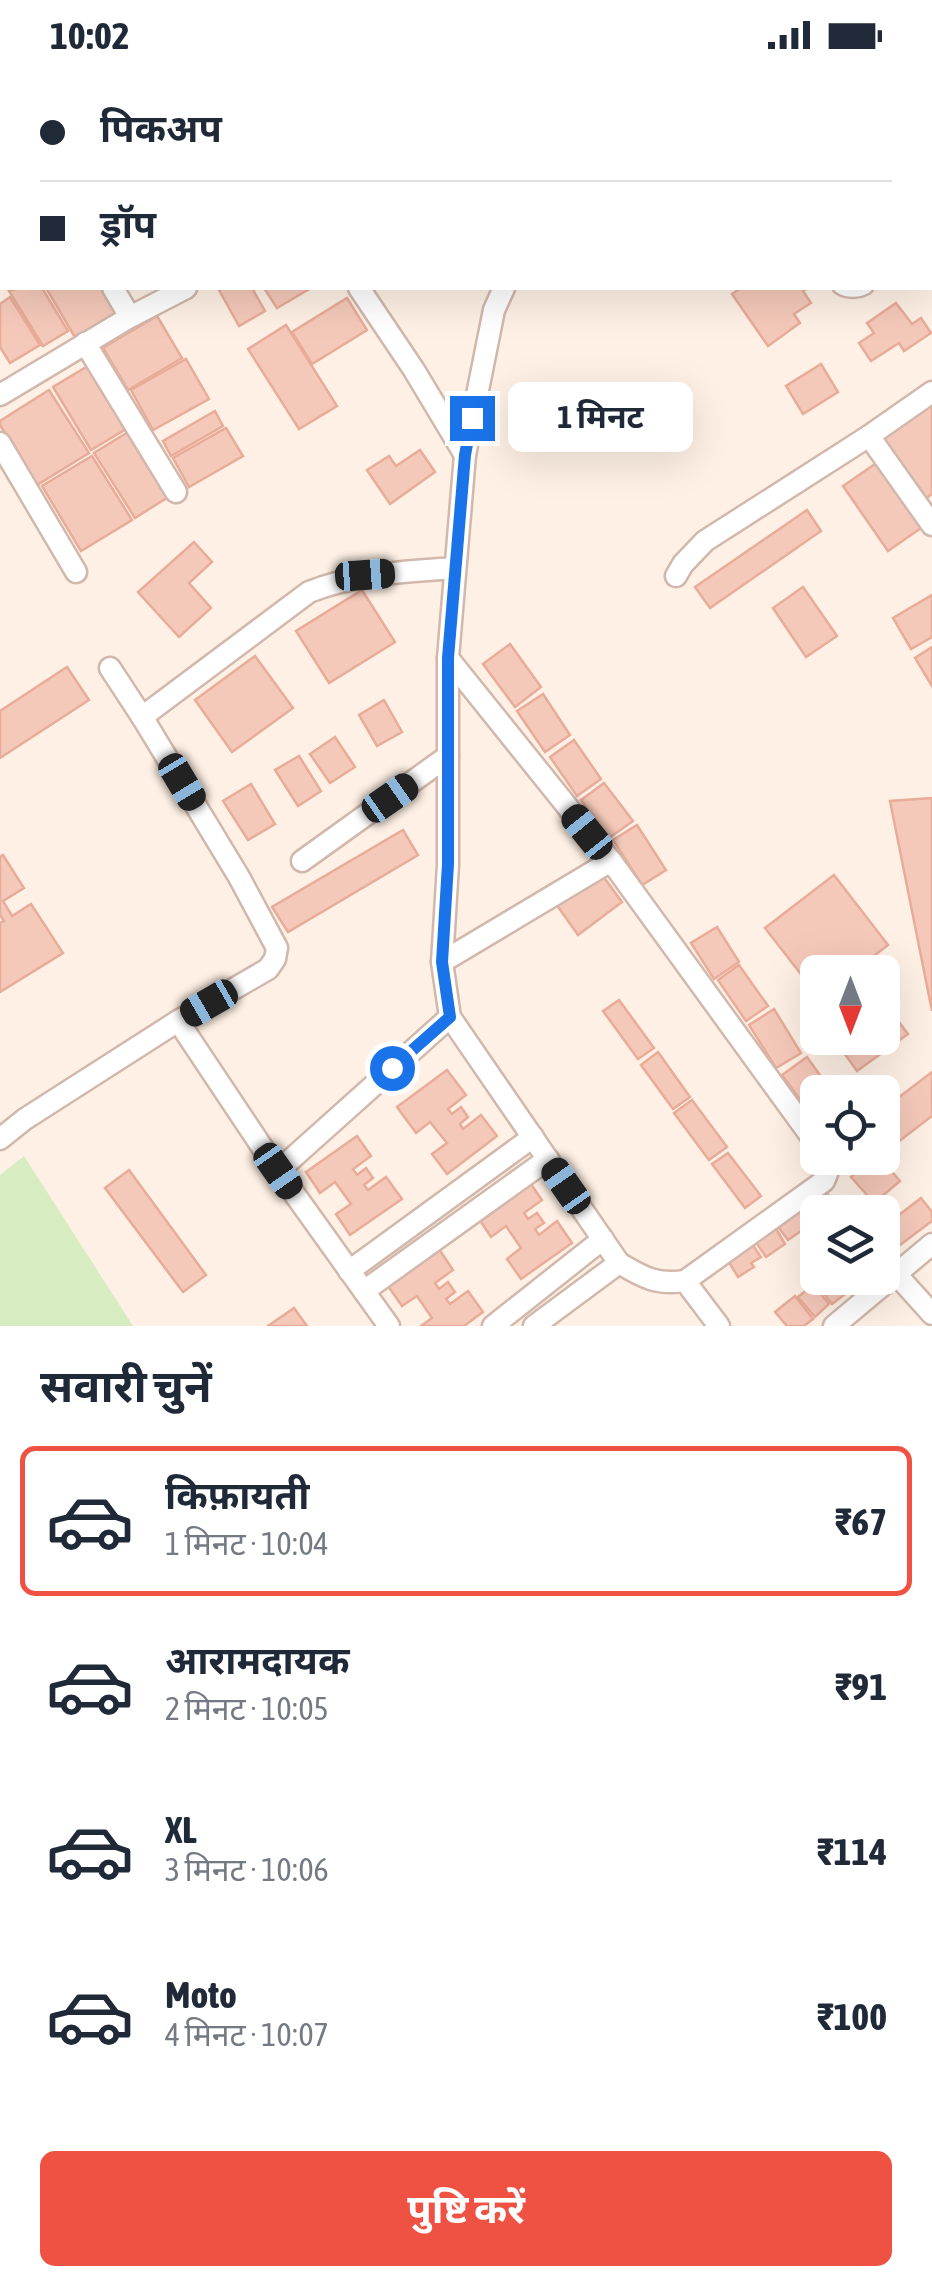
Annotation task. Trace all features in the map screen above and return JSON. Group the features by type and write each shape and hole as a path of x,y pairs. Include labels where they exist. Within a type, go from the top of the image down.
{"street":[{"path":"115,290 130,317"},
{"path":"0,395 182,290"},
{"path":"360,290 465,455"},
{"path":"503,290 494,310 465,455 448,658 448,864 442,962 450,1017 619,1263 642,1276 665,1284 686,1280 824,1181 826,1175"},
{"path":"85,343 176,492"},
{"path":"676,576 705,542 932,392"},
{"path":"869,436 932,524"},
{"path":"0,443 76,572"},
{"path":"142,717 309,592 365,575 455,568"},
{"path":"448,658 610,861 800,1121"},
{"path":"0,1139 24,1119 268,968 278,948 239,877 110,668"},
{"path":"302,861 448,756"},
{"path":"442,962 610,861"},
{"path":"278,1171 450,1017"},
{"path":"178,1021 388,1326"},
{"path":"349,1271 533,1137"},
{"path":"364,1291 548,1160"},
{"path":"493,1326 603,1239"},
{"path":"900,1271 932,1244"},
{"path":"534,1326 619,1263"},
{"path":"900,1278 932,1314"},
{"path":"686,1280 709,1322"},
{"path":"834,1326 871,1295"}],"green space":[{"path":"24,1156 133,1326 0,1326 0,1175"}],"building":[{"path":"43,290 68,331 43,346 9,291"},
{"path":"47,290 104,290 117,315 76,339"},
{"path":"219,290 253,290 265,311 239,326"},
{"path":"265,290 308,290 277,308"},
{"path":"738,290 805,290 811,303 794,314 800,323 768,346 732,294"},
{"path":"10,297 40,345 10,363 0,347 0,304"},
{"path":"347,298 367,330 312,364 292,332"},
{"path":"896,303 912,324 921,318 931,333 904,351 899,343 871,361 859,343 874,333 867,323"},
{"path":"157,316 182,358 128,390 103,348"},
{"path":"286,325 337,406 299,429 248,349"},
{"path":"186,359 209,399 153,430 131,390"},
{"path":"93,363 131,426 91,450 53,387"},
{"path":"821,364 838,392 803,414 786,386"},
{"path":"49,390 89,453 37,485 0,421"},
{"path":"932,403 932,494 925,499 882,439"},
{"path":"215,411 223,426 171,456 163,441"},
{"path":"226,428 243,456 189,487 173,458"},
{"path":"133,429 173,494 135,518 94,453"},
{"path":"420,450 435,472 390,504 367,470 389,456 396,466"},
{"path":"92,456 132,520 81,551 42,486"},
{"path":"878,462 924,526 888,551 843,486"},
{"path":"807,510 821,531 710,608 695,587"},
{"path":"194,542 212,562 189,583 211,608 179,637 138,592"},
{"path":"803,587 837,636 806,657 773,608"},
{"path":"362,590 395,642 329,683 296,631"},
{"path":"932,595 932,637 911,649 893,618"},
{"path":"510,644 541,687 515,707 483,664"},
{"path":"932,647 932,686 915,658"},
{"path":"255,656 293,708 232,752 195,700"},
{"path":"67,667 89,700 0,758 0,711"},
{"path":"543,694 570,735 545,752 517,711"},
{"path":"384,700 402,732 377,746 359,715"},
{"path":"335,737 355,767 330,783 310,754"},
{"path":"574,740 601,779 577,796 550,757"},
{"path":"299,756 321,791 298,806 275,770"},
{"path":"604,783 633,821 609,838 581,800"},
{"path":"251,784 275,824 248,840 223,801"},
{"path":"932,798 932,1011 890,801"},
{"path":"637,825 666,870 642,885 613,840"},
{"path":"403,830 418,855 288,932 272,907"},
{"path":"3,855 24,888 3,901 12,916 31,904 63,953 0,992 0,923 4,921 0,915 0,857"},
{"path":"600,872 622,902 578,935 556,904"},
{"path":"834,875 888,945 875,955 800,955 800,973 765,928"},
{"path":"717,927 739,962 714,979 691,943"},
{"path":"739,965 768,1006 746,1021 718,980"},
{"path":"619,1000 654,1048 638,1059 603,1011"},
{"path":"774,1009 800,1054 776,1068 749,1025"},
{"path":"900,1023 908,1034 900,1040"},
{"path":"658,1052 690,1097 673,1109 641,1065"},
{"path":"846,1055 879,1055 857,1071"},
{"path":"807,1057 820,1075 800,1075 800,1100 782,1075"},
{"path":"447,1070 466,1095 448,1109 452,1114 461,1107 468,1117 460,1124 463,1129 481,1115 497,1136 447,1174 432,1154 447,1143 430,1122 416,1133 397,1107"},
{"path":"932,1072 932,1116 900,1140 900,1096"},
{"path":"692,1100 727,1147 709,1160 674,1113"},
{"path":"357,1136 371,1156 353,1169 357,1175 366,1168 373,1178 364,1185 368,1190 386,1177 402,1199 350,1235 336,1214 351,1204 335,1182 320,1193 306,1172"},
{"path":"728,1153 761,1196 745,1208 712,1164"},
{"path":"129,1170 206,1275 183,1292 105,1188"},
{"path":"895,1175 900,1181 883,1195 867,1195 851,1177"},
{"path":"528,1180 542,1200 524,1213 528,1219 537,1213 544,1223 535,1229 539,1235 557,1221 572,1243 521,1279 507,1259 521,1248 506,1226 491,1237 477,1216"},
{"path":"921,1198 932,1212 932,1221 900,1245 900,1214"},
{"path":"800,1208 800,1232 788,1240 776,1224"},
{"path":"775,1227 785,1244 766,1257 755,1241"},
{"path":"752,1244 761,1257 738,1277 727,1259"},
{"path":"439,1249 453,1270 435,1283 439,1289 448,1282 455,1292 446,1299 450,1304 468,1291 483,1312 464,1326 421,1326 432,1318 417,1296 402,1306 388,1286"},
{"path":"821,1295 829,1304 815,1317 798,1297"},
{"path":"825,1295 844,1295 832,1304"},
{"path":"795,1296 813,1319 804,1326 787,1326 775,1312"},
{"path":"294,1308 307,1326 268,1326"}],"route":[{"path":"392,1068 450,1017 442,962 448,864 448,658 465,455 472,418"}]}
